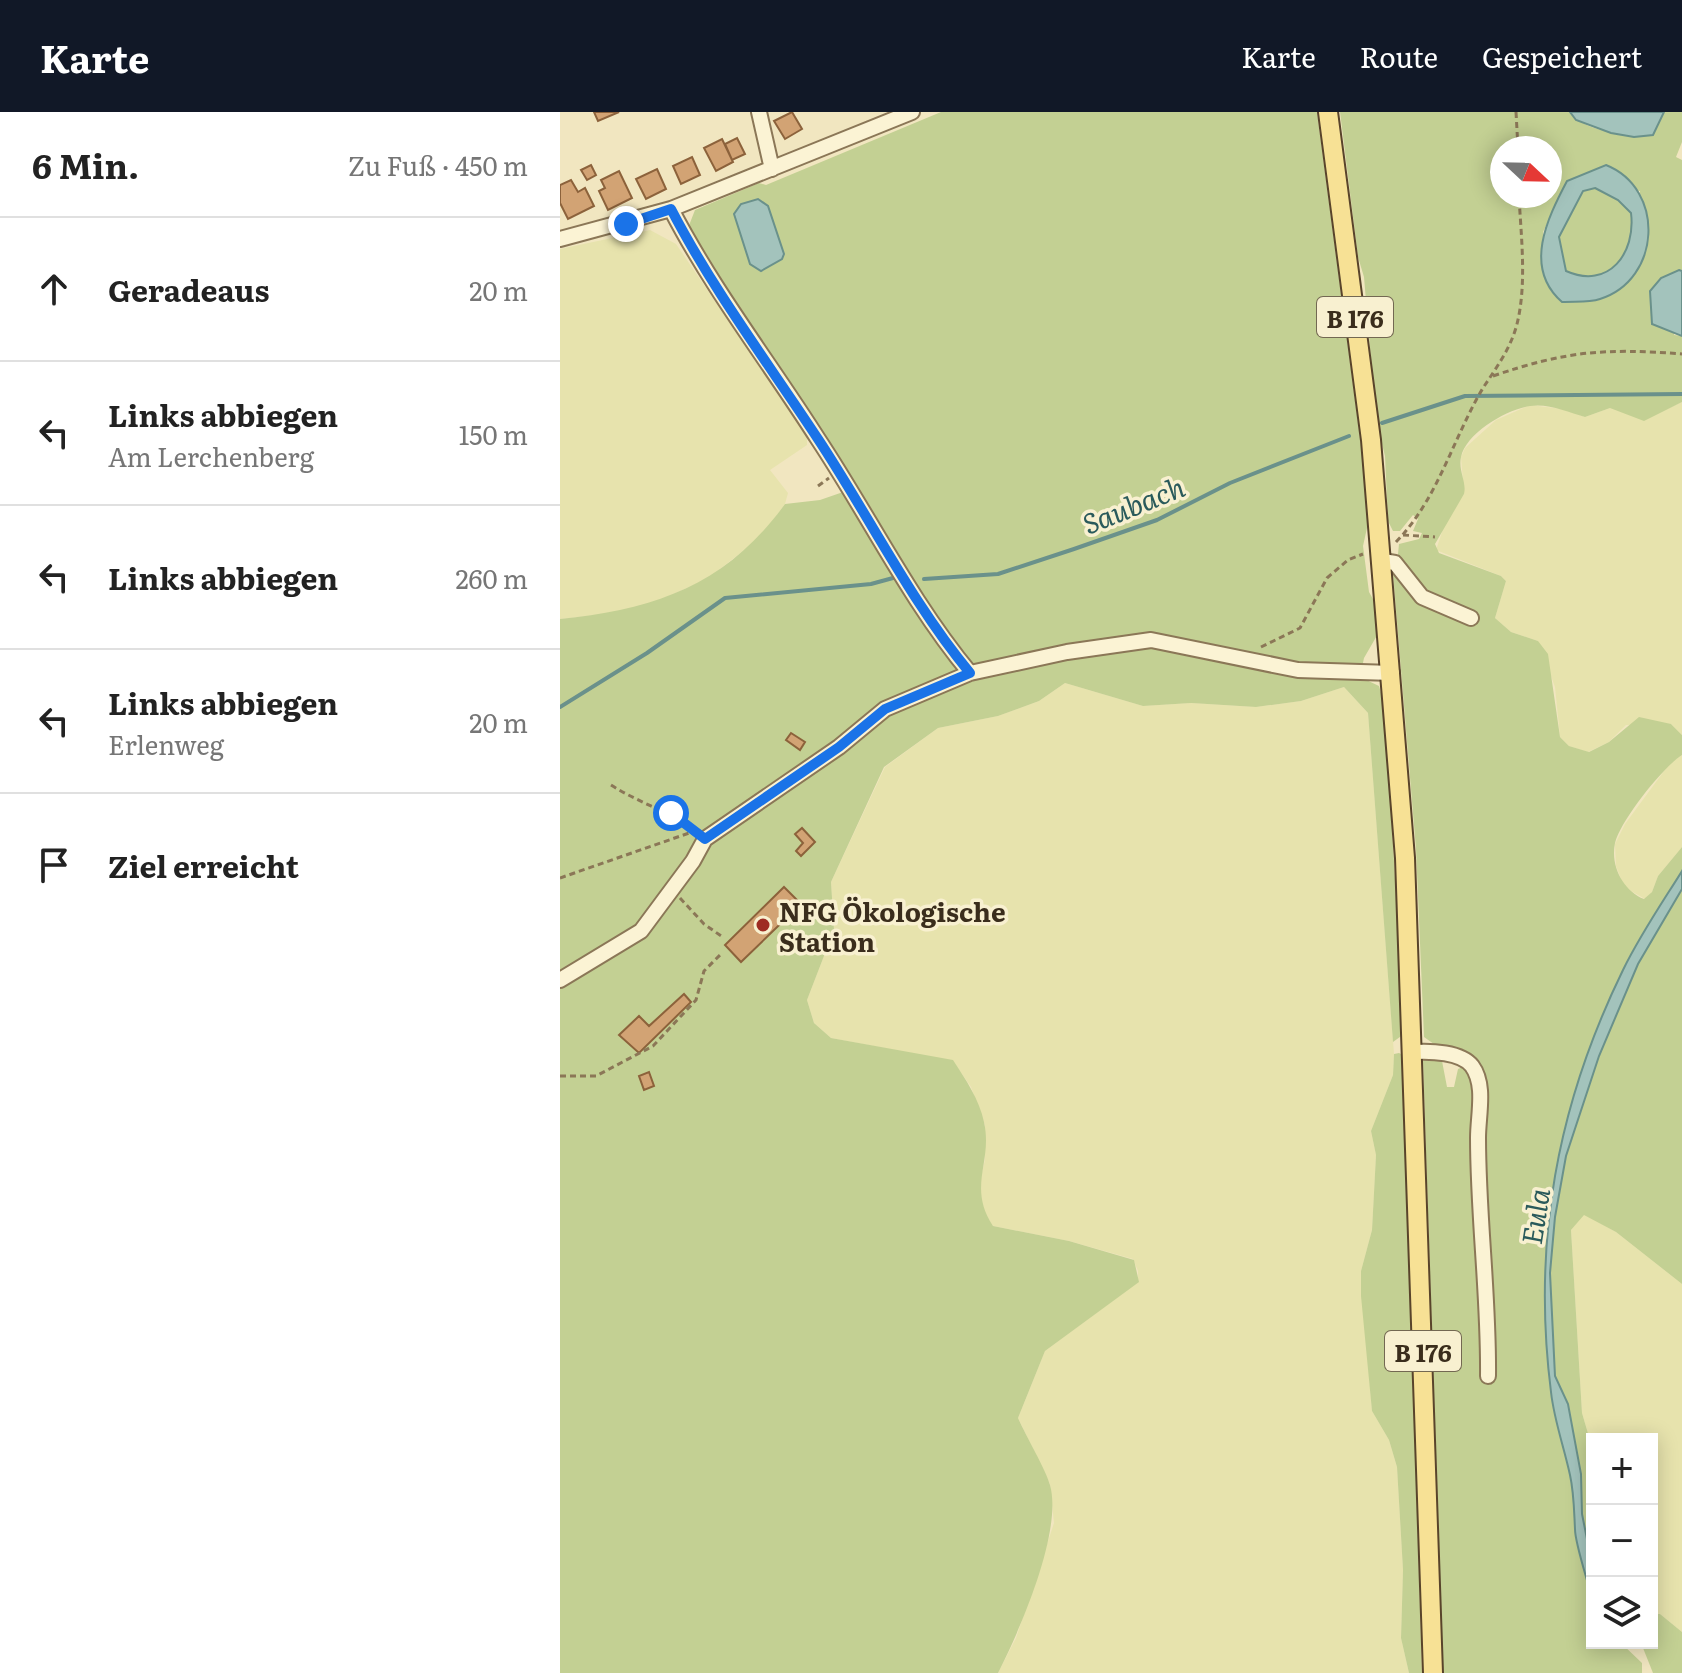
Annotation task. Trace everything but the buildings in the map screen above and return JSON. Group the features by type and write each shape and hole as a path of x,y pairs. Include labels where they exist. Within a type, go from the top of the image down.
{"main road":[{"name":"B 176","path":"1328,112 1382,554 1392,673 1414,1052 1433,1673"}],"street":[{"path":"759,112 772,169"},
{"path":"560,239 671,209 912,112"},
{"path":"671,209 694,253 903,572 942,639 970,673"},
{"path":"1382,554 1395,563 1427,600 1471,618"},
{"path":"560,980 631,939 672,890 700,835 839,747 885,709 970,673 1067,652 1151,640 1298,670 1392,673"},
{"path":"1414,1052 1438,1052 1462,1059 1470,1063 1479,1079 1478,1169 1488,1376"}],"path":[{"path":"1516,112 1517,136"},
{"path":"1252,659 1256,649 1300,628 1327,578 1348,560 1382,554 1395,543 1435,484 1518,323 1519,208"},
{"path":"1493,376 1550,356 1612,349 1682,354"},
{"path":"1403,535 1435,537"},
{"path":"611,785 633,799 671,813 700,835"},
{"path":"560,878 700,835"},
{"path":"672,890 704,924 724,938"},
{"path":"560,1076 605,1073 653,1046 696,1000 704,971 720,955"}],"shaded area":[{"path":"650,230 676,244 807,436 807,445 770,470 788,493 785,504 761,537 707,579 660,600 618,613 560,619 560,249"},
{"path":"1682,402 1682,735 1671,724 1626,725 1609,742 1588,752 1569,746 1560,737 1555,687 1538,641 1511,632 1495,618 1506,581 1501,576 1436,550 1445,523 1464,494 1461,457 1465,448 1496,420 1530,405 1563,409 1585,417 1610,408 1667,409"},
{"path":"1065,683 1143,706 1191,703 1256,707 1301,701 1344,687 1368,713 1394,1054 1393,1075 1371,1131 1376,1155 1372,1230 1361,1271 1372,1411 1389,1440 1397,1467 1403,1570 1401,1638 1409,1673 998,1673 1016,1638 1054,1523 1050,1484 1018,1418 1045,1351 1138,1282 1138,1271 1133,1259 1069,1241 993,1226 983,1211 979,1185 985,1160 985,1125 971,1087 953,1061 831,1038 814,1023 807,1000 834,930 831,882 885,767 938,728 998,716 1039,701"},
{"path":"1682,755 1682,847 1658,876 1652,892 1645,899 1624,887 1616,866 1615,844 1625,824 1670,763"},
{"path":"1584,1214 1616,1232 1682,1284 1682,1632 1658,1614 1658,1433 1588,1433 1582,1413 1571,1230"}],"green space":[{"path":"941,112 1317,112 1369,519 1363,546 1369,592 1378,608 1379,632 1364,658 1360,677 1379,686 1385,706 1404,1034 1393,1042 1368,713 1344,687 1301,701 1256,707 1191,703 1143,706 1065,683 1039,701 998,716 938,728 884,767 831,882 834,930 807,1000 814,1023 831,1038 953,1060 975,1098 984,1122 986,1150 982,1199 993,1226 1069,1241 1134,1260 1139,1282 1045,1351 1018,1418 1050,1485 1050,1528 1037,1580 998,1673 560,1673 560,619 627,608 686,588 738,555 785,504 820,500 846,491 929,633 954,666 967,667 811,418 722,289 688,228 695,210 759,183 766,185"},
{"path":"1340,112 1570,112 1578,120 1597,129 1653,135 1664,112 1682,112 1682,142 1676,157 1682,160 1682,271 1678,270 1674,335 1682,336 1682,402 1644,421 1610,408 1585,417 1537,405 1499,417 1479,431 1464,448 1460,462 1464,494 1435,544 1439,553 1501,576 1506,581 1495,618 1511,632 1538,641 1548,654 1560,737 1569,746 1589,752 1609,742 1639,717 1671,724 1682,735 1682,755 1643,795 1619,833 1614,852 1620,877 1630,890 1644,899 1682,847 1682,1284 1616,1232 1584,1215 1571,1230 1582,1413 1588,1433 1586,1649 1627,1649 1642,1663 1642,1673 1443,1673 1423,1061 1425,1057 1436,1056 1442,1061 1447,1087 1454,1087 1458,1069 1465,1066 1424,1037 1416,849 1393,574 1396,574 1399,544 1419,539 1422,533 1413,531 1418,519 1413,515 1400,531 1393,531 1388,521 1385,456 1376,420 1364,277 1358,257","holes":["1490,136 1562,136 1562,192 1567,181 1640,191 1633,276 1551,292 1543,232 1554,208 1490,208"]},
{"path":"1595,188 1618,200 1631,213 1629,242 1624,254 1607,272 1581,276 1566,271 1559,237 1583,191"},
{"path":"1394,1054 1403,1055 1422,1673 1409,1673 1401,1638 1403,1570 1397,1467 1389,1440 1372,1411 1361,1296 1361,1271 1372,1230 1376,1155 1371,1131 1393,1075"},
{"path":"1660,1614 1682,1632 1682,1673 1653,1673 1643,1649 1658,1649"}],"water":[{"path":"1570,112 1664,112 1653,135 1634,137 1611,133 1576,120"},
{"path":"1606,165 1625,177 1639,193 1647,213 1645,255 1635,273 1620,289 1600,299 1562,302 1550,289 1544,274 1542,243 1554,208 1562,208 1562,191 1567,181","holes":["1595,188 1618,200 1631,213 1629,242 1616,264 1607,272 1595,276 1566,271 1559,237 1583,191"]},
{"path":"758,199 768,206 784,254 782,259 761,271 750,264 734,214 741,204"},
{"path":"1682,271 1682,336 1652,324 1650,291 1661,278"},
{"path":"1682,871 1682,889 1638,964 1599,1056 1566,1156 1555,1217 1550,1273 1555,1376 1568,1404 1581,1474 1586,1577 1577,1544 1571,1482 1551,1392 1545,1282 1548,1228 1566,1123 1581,1072 1600,1021 1651,919"}],"waterway":[{"name":"Saubach","path":"1382,423 1465,396 1682,394"},
{"name":"Saubach","path":"924,579 998,574 1074,549 1157,520 1230,483 1349,436"},
{"name":"Saubach","path":"560,707 647,653 725,598 871,584 893,578"}],"place":[{"name":"NFG Ökologische Station","path":"763,925"}],"route":[{"path":"626,224 671,209 694,253 817,438 942,639 970,673 911,695 885,709 839,747 705,839 671,813"}],"water label":[{"name":"Eula","path":"1534,1216"}]}
